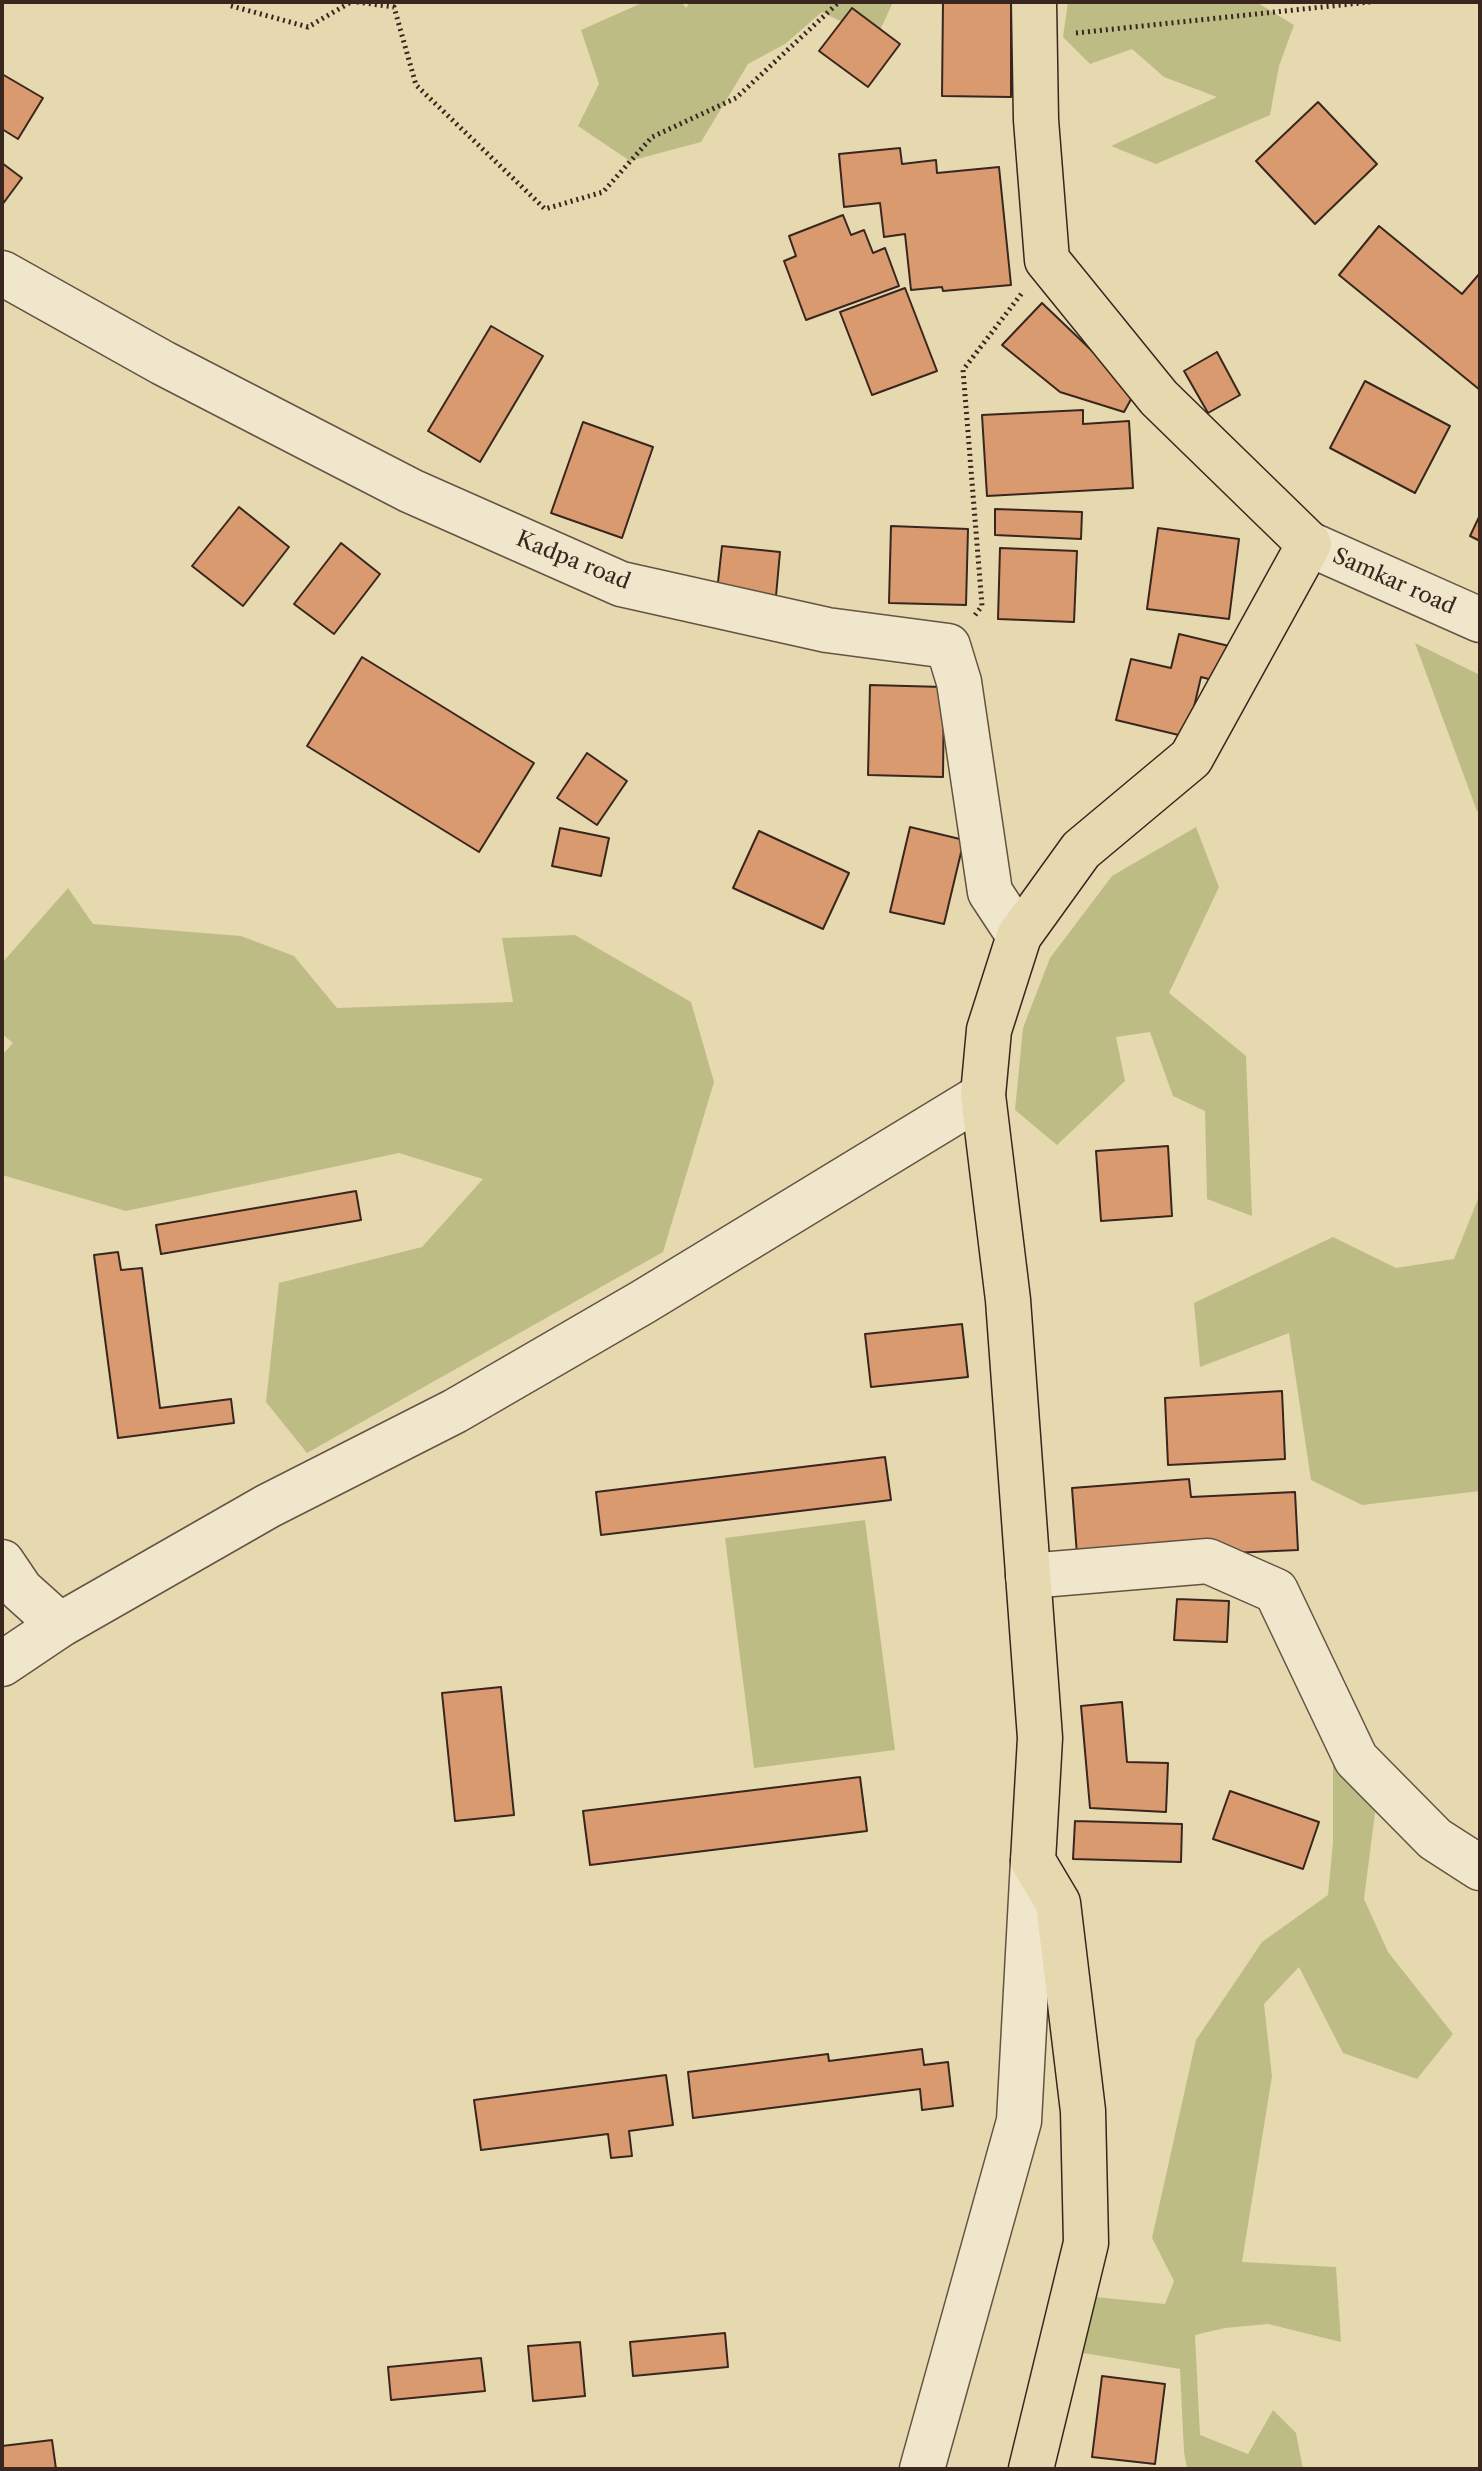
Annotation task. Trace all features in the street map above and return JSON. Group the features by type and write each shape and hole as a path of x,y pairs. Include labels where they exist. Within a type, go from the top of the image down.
{"main road":[{"path":"1031,2469 1086,2243 1083,2111 1058,1903 1033,1861 1040,1738 1008,1300 983,1095 989,1030 1019,936 1081,850 1191,758 1309,544 1159,398 1047,260 1036,120 1034,20"}],"street":[{"name":"Kadpa road","path":"2,273 163,363 411,491 621,584 827,630 948,646"},
{"name":"Samkar road","path":"1309,544 1480,620"},
{"path":"948,646 959,682 990,892 1019,936"},
{"path":"2,1664 60,1625 268,1506 455,1411 643,1302 983,1095"},
{"path":"1028,1576 1208,1561 1276,1591 1356,1759 1435,1839 1480,1868"},
{"path":"2,1562 21,1590 60,1625"},
{"path":"922,2469 1019,2121 1033,1861"}],"path":[{"path":"228,4 308,27 354,2 394,7 416,85 545,209 603,192 652,137 736,98 839,2"},
{"path":"1034,20 1370,2"},
{"path":"948,646 982,606 963,370 1047,260"}],"shaded area":[{"path":"644,2 681,2 686,8 690,2 893,2 876,39 822,12 785,44 748,64 701,142 630,161 578,126 599,84 581,30"},
{"path":"1068,2 1256,2 1294,25 1279,66 1270,115 1156,164 1111,146 1217,97 1164,77 1132,49 1090,64 1063,37"},
{"path":"1415,643 1480,675 1480,813 1477,811"},
{"path":"1196,827 1219,887 1169,993 1246,1056 1252,1216 1207,1199 1205,1111 1173,1096 1150,1032 1116,1037 1125,1081 1057,1145 1015,1110 1023,1028 1050,958 1112,876"},
{"path":"68,888 93,924 241,936 294,956 337,1008 513,1002 502,938 575,935 691,1002 714,1082 663,1252 307,1453 266,1402 279,1283 422,1247 483,1179 399,1153 126,1211 2,1175 2,1055 13,1043 2,1034 2,963"},
{"path":"1480,1194 1480,1491 1362,1505 1311,1480 1289,1333 1200,1367 1194,1303 1333,1237 1396,1268 1454,1259"},
{"path":"865,1520 895,1750 754,1768 725,1538"},
{"path":"1333,1761 1376,1805 1364,1899 1388,1952 1453,2034 1417,2079 1343,2053 1299,1967 1264,2004 1272,2076 1242,2262 1336,2267 1341,2342 1268,2324 1225,2328 1195,2335 1200,2435 1248,2454 1273,2410 1296,2433 1303,2469 1187,2469 1180,2369 1083,2353 1096,2297 1165,2304 1174,2281 1152,2238 1196,2040 1262,1942 1328,1895 1333,1842"}],"building":[{"path":"943,2 1011,2 1011,97 942,96"},
{"path":"852,8 900,44 868,87 819,51"},
{"path":"2,74 43,98 18,139 2,129"},
{"path":"1318,102 1377,164 1315,224 1256,161"},
{"path":"900,148 902,164 936,160 937,173 999,167 1011,285 943,291 942,287 911,290 905,234 884,237 880,203 844,207 839,154"},
{"path":"2,163 22,178 2,205"},
{"path":"843,215 851,235 864,230 873,253 885,248 899,286 806,320 784,261 796,256 789,236"},
{"path":"1379,226 1462,294 1480,273 1480,390 1339,275"},
{"path":"905,288 937,371 872,395 840,312"},
{"path":"1042,303 1135,392 1124,412 1060,392 1002,345"},
{"path":"491,326 543,356 480,462 428,431"},
{"path":"1217,352 1240,395 1208,413 1184,371"},
{"path":"1365,381 1450,426 1415,493 1330,448"},
{"path":"1083,410 1083,424 1129,421 1133,488 987,496 982,415"},
{"path":"583,422 653,447 622,538 551,513"},
{"path":"239,507 289,547 243,606 192,566"},
{"path":"995,509 1082,512 1081,539 995,535"},
{"path":"1480,515 1480,541 1470,536"},
{"path":"891,526 968,529 966,605 889,603"},
{"path":"1158,528 1239,539 1229,619 1147,609"},
{"path":"341,543 380,574 334,634 294,604"},
{"path":"722,546 780,552 776,596 717,591"},
{"path":"1000,548 1077,551 1074,622 998,619"},
{"path":"1179,634 1229,646 1220,682 1201,677 1187,737 1116,720 1131,659 1171,668"},
{"path":"362,657 534,763 479,852 307,746"},
{"path":"870,685 944,687 943,777 868,775"},
{"path":"587,753 627,781 597,825 557,798"},
{"path":"910,827 964,840 944,924 890,912"},
{"path":"560,828 609,838 601,876 552,866"},
{"path":"759,831 849,873 823,929 733,888"},
{"path":"1168,1146 1172,1216 1101,1221 1096,1151"},
{"path":"356,1191 361,1220 161,1254 156,1225"},
{"path":"118,1252 121,1270 142,1268 160,1408 231,1399 234,1423 118,1438 94,1255"},
{"path":"962,1324 968,1377 871,1387 865,1334"},
{"path":"1282,1391 1285,1459 1168,1465 1165,1398"},
{"path":"885,1457 891,1500 601,1535 596,1492"},
{"path":"1189,1479 1191,1497 1295,1492 1298,1550 1187,1555 1077,1555 1072,1488"},
{"path":"1177,1599 1229,1601 1227,1642 1174,1640"},
{"path":"501,1687 514,1815 455,1821 442,1693"},
{"path":"1122,1702 1127,1762 1168,1763 1166,1812 1090,1808 1081,1706"},
{"path":"860,1777 867,1831 590,1865 583,1811"},
{"path":"1230,1791 1319,1822 1303,1869 1213,1839"},
{"path":"1075,1821 1182,1824 1181,1862 1073,1859"},
{"path":"922,2049 924,2065 948,2062 953,2106 922,2110 920,2089 693,2118 688,2072 828,2054 829,2061"},
{"path":"666,2075 673,2125 629,2131 632,2156 611,2158 608,2134 481,2150 474,2100"},
{"path":"725,2333 728,2367 633,2376 630,2342"},
{"path":"580,2342 585,2396 533,2401 528,2346"},
{"path":"481,2358 485,2391 391,2400 388,2367"},
{"path":"1102,2376 1165,2384 1155,2464 1092,2457"},
{"path":"52,2440 56,2469 2,2469 2,2446"}]}
